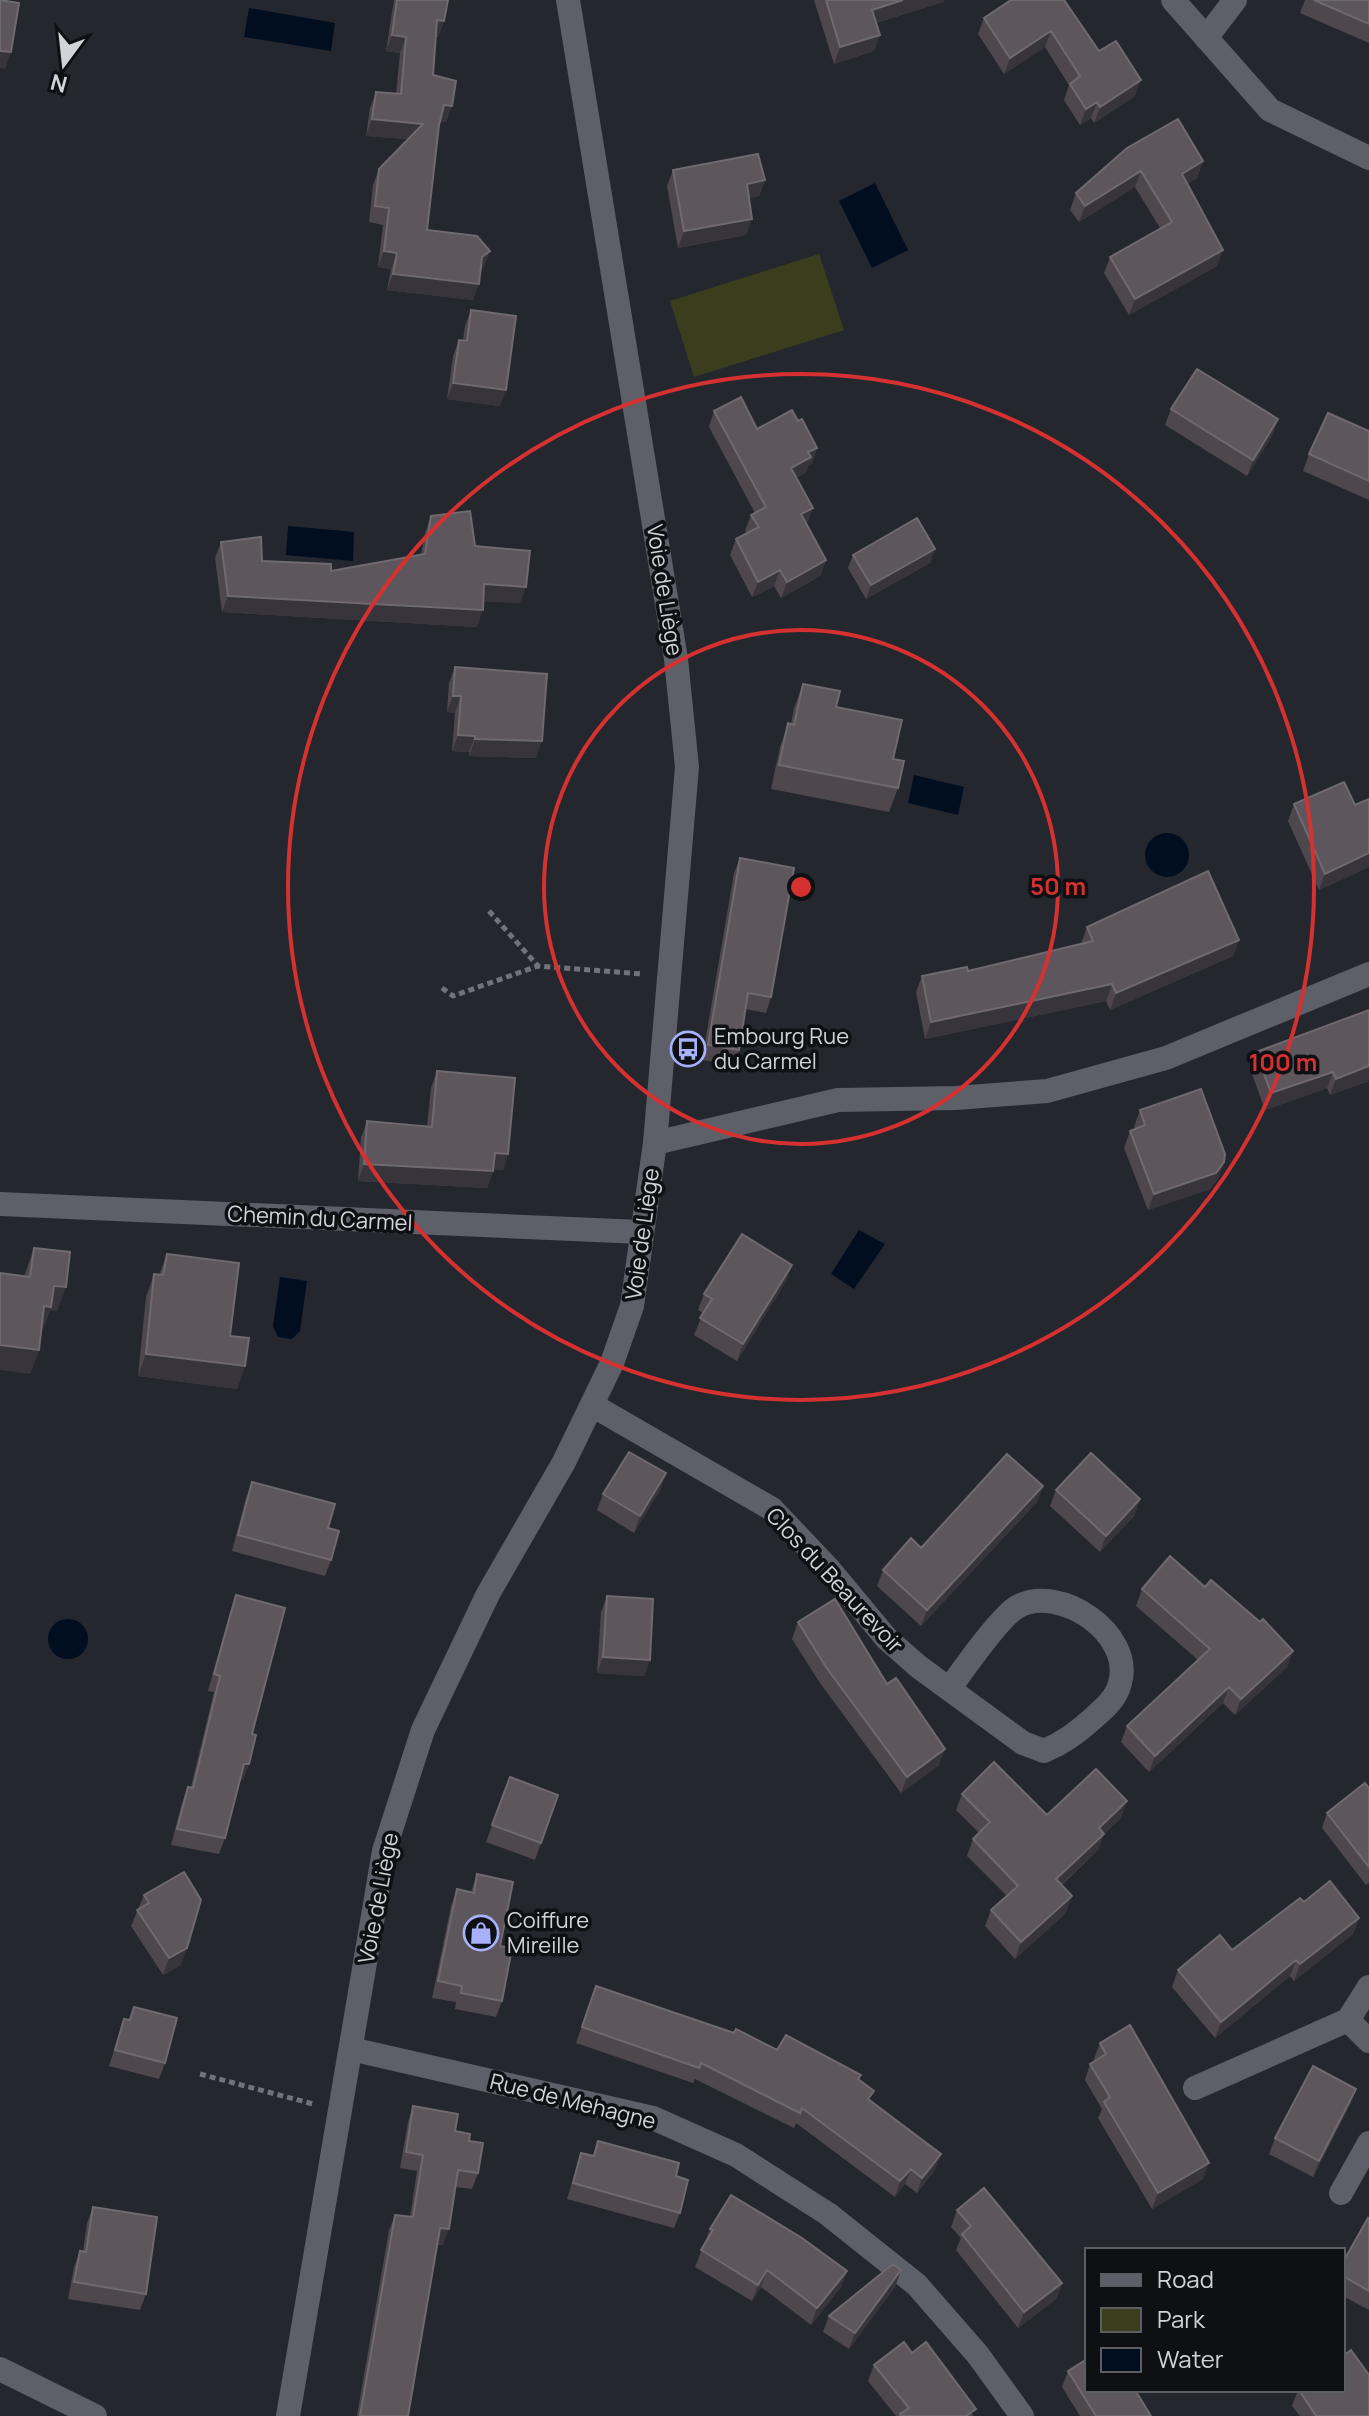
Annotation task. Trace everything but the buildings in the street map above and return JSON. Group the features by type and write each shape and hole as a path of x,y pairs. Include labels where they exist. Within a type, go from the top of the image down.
{"street":[{"name":"Voie de Liège","path":"288,2416 384,1851 423,1730 488,1594 564,1462 592,1405 632,1306 655,1143 687,767 676,659 568,0"},
{"path":"1173,0 1270,110 1369,158"},
{"path":"1206,38 1235,0"},
{"path":"655,1143 838,1100 956,1098 1047,1091 1166,1058 1369,974"},
{"name":"Chemin du Carmel","path":"0,1204 641,1232"},
{"name":"Clos du Beaurevoir","path":"592,1405 772,1509 828,1568 887,1639 950,1688 1023,1743 1044,1751 1067,1741 1112,1700 1121,1682 1121,1660 1111,1638 1087,1616 1062,1604 1041,1602 1016,1607 950,1688"},
{"path":"1195,2088 1348,2020 1369,1987"},
{"path":"1348,2020 1369,2041"},
{"name":"Rue de Mehagne","path":"351,2049 653,2118 736,2155 828,2214 917,2285 978,2355 1022,2416"},
{"path":"1341,2193 1369,2143"},
{"path":"0,2369 95,2416"}],"path":[{"path":"489,911 538,966"},
{"path":"442,988 453,996 538,966 671,976"},
{"path":"200,2074 341,2112"}],"green space":[{"path":"819,254 844,330 694,377 670,301"}],"water":[{"path":"249,8 335,23 331,51 244,37"},
{"path":"875,183 908,250 872,268 839,201"},
{"path":"288,526 354,532 353,561 286,555"},
{"path":"914,775 964,787 958,815 908,803"},
{"path":"1167,833 1182,840 1189,855 1182,870 1167,877 1152,870 1145,855 1152,840"},
{"path":"859,1230 885,1244 854,1289 831,1274"},
{"path":"280,1277 307,1281 300,1331 292,1339 278,1337 273,1326"},
{"path":"68,1619 82,1625 88,1639 82,1653 68,1659 54,1653 48,1639 54,1625"}],"place":[{"name":"Embourg Rue du Carmel","path":"688,1049"},
{"name":"Coiffure Mireille","path":"481,1933"}]}
